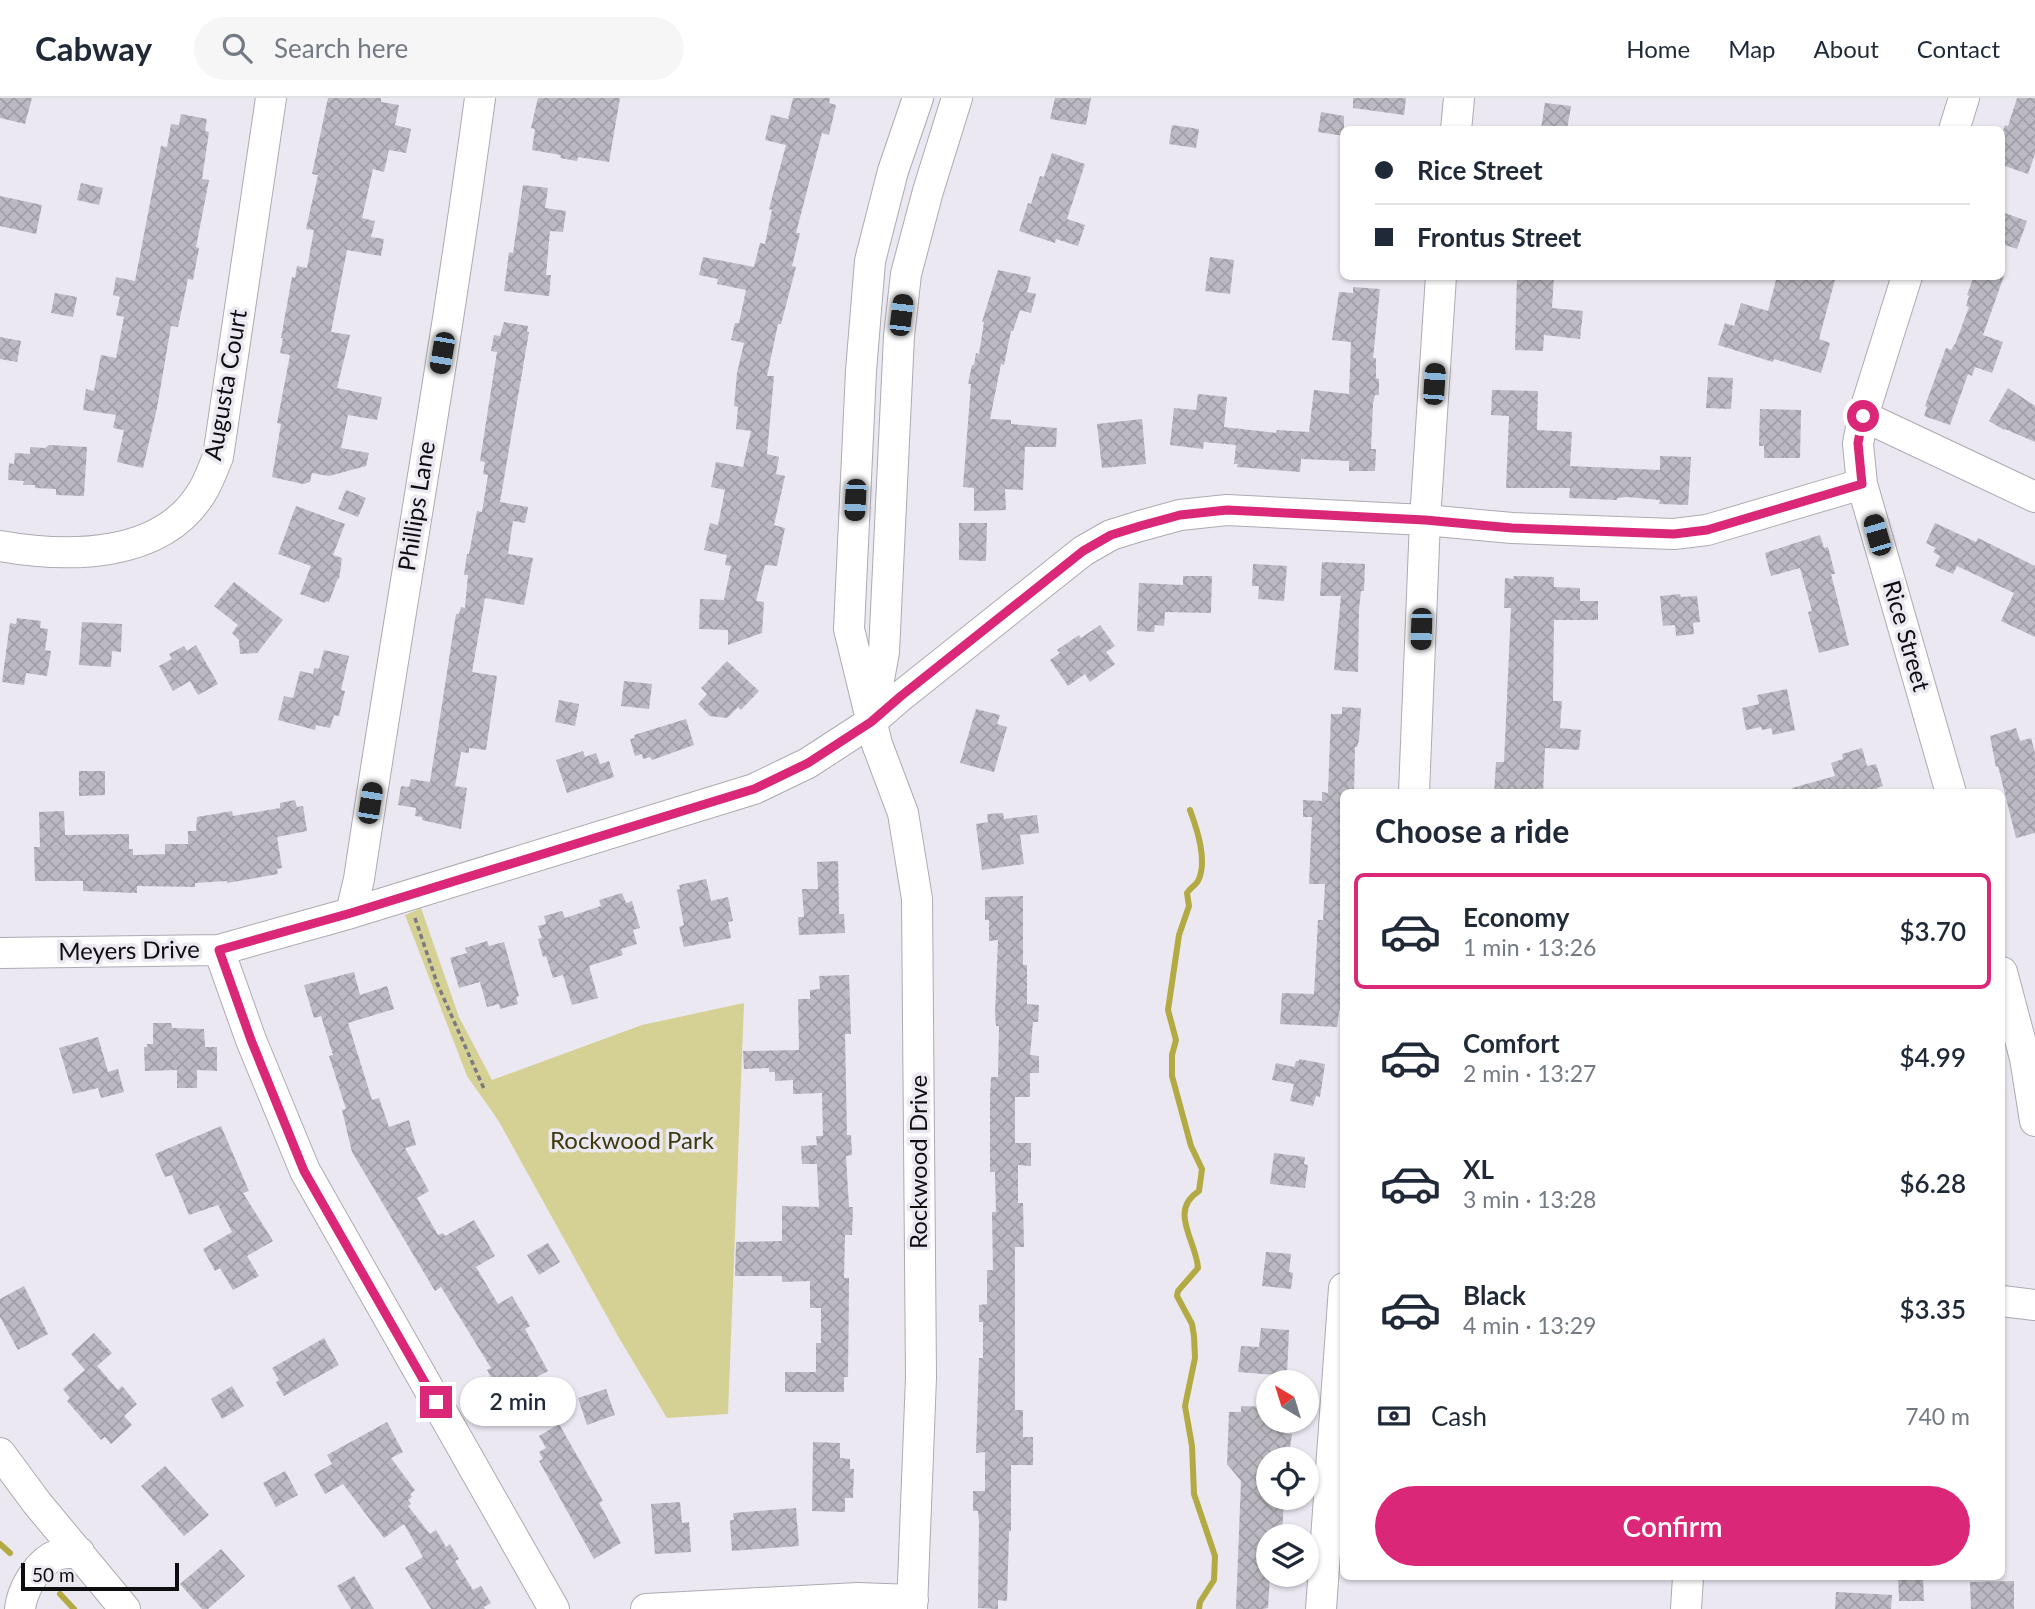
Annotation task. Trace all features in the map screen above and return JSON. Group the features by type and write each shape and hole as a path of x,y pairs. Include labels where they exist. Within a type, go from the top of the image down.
{"street":[{"name":"Augusta Court","path":"0,546 34,552 78,553 127,545 158,534 180,518 202,493 218,457 271,98"},
{"name":"Phillips Lane","path":"351,913 359,879 397,625 460,244 480,98"},
{"name":"Rockwood Drive","path":"913,1604 921,1377 917,899 903,813 877,744 849,629 860,371 870,261 893,171 918,98"},
{"name":"Rockwood Drive","path":"871,722 884,652 899,336 906,274 957,98"},
{"path":"1456,126 1459,98"},
{"path":"1955,126 1964,98"},
{"path":"870,261 906,274"},
{"path":"1414,789 1425,520 1441,280"},
{"name":"Rice Street","path":"1906,280 1863,416 1858,443 1862,484 1950,789"},
{"path":"1863,416 2035,497"},
{"name":"Meyers Drive","path":"0,953 219,950 408,896 754,789 808,763 871,722 1083,551 1111,535 1180,515 1227,510 1425,520 1512,528 1674,534 1707,530 1862,484"},
{"path":"219,950 251,1040 304,1171 554,1609"},
{"path":"2005,980 2030,1049 2035,1117"},
{"path":"2005,1301 2035,1305"},
{"path":"1321,1609 1340,1344"},
{"path":"0,1452 37,1503 125,1609"},
{"path":"20,1609 29,1582 52,1557 79,1552"},
{"path":"1686,1609 1688,1580"},
{"path":"646,1609 858,1598 913,1604"}],"path":[{"path":"408,896 437,983 485,1091"}],"green space":[{"name":"Rockwood Park","path":"421,908 459,1017 492,1080 642,1025 744,1003 728,1414 667,1418 619,1338 498,1120 467,1076 405,915"}],"building":[{"path":"0,98 32,98 25,124 0,118"},
{"path":"328,98 381,98 381,102 399,105 395,125 411,129 406,153 389,150 384,172 373,169 362,218 375,221 371,237 384,239 381,256 347,250 331,332 350,335 337,388 382,397 377,420 348,415 341,448 369,453 366,466 329,476 312,473 310,482 303,484 272,477 281,424 277,423 290,355 280,353 292,277 295,278 297,266 307,268 314,230 306,229 318,175 312,174"},
{"path":"538,98 620,98 609,162 578,157 577,161 532,150 535,129 531,128"},
{"path":"793,98 830,98 829,103 836,105 829,135 822,133 796,233 800,233 792,266 796,267 781,324 778,324 767,376 774,376 767,454 779,457 776,474 785,476 774,525 785,528 777,566 765,565 756,601 764,602 762,633 728,645 728,630 699,629 700,599 724,600 731,566 725,565 727,555 704,550 710,523 718,525 725,490 711,487 716,462 743,467 751,431 736,429 738,407 734,406 737,373 744,343 731,340 735,323 739,323 746,290 717,284 718,279 699,275 703,257 754,267 760,243 765,244 772,210 769,209 786,145 765,140 771,115 788,119"},
{"path":"1055,98 1091,98 1086,125 1050,119"},
{"path":"1353,98 1406,98 1404,115 1353,108"},
{"path":"2017,98 2035,98 2035,154 2028,174 2005,166 2005,126 2005,125 2008,126"},
{"path":"1545,103 1571,106 1568,126 1541,126"},
{"path":"1321,112 1344,116 1340,135 1318,132"},
{"path":"181,114 207,119 205,131 209,132 202,179 209,180 196,247 199,248 193,280 188,279 178,327 171,326 157,408 143,468 117,462 124,430 113,428 116,415 83,410 86,389 94,391 101,355 116,358 124,317 116,315 120,297 113,295 116,277 135,281 161,146 167,147 171,124 179,125"},
{"path":"1172,125 1199,129 1196,148 1169,144"},
{"path":"1052,153 1085,164 1067,219 1085,225 1078,246 1056,239 1055,243 1019,231 1028,203 1031,204 1040,176 1044,177"},
{"path":"81,183 103,188 99,205 77,200"},
{"path":"523,185 548,188 545,208 566,211 563,232 550,231 546,275 551,275 549,296 504,291 509,252 513,253"},
{"path":"0,196 42,205 36,234 0,226"},
{"path":"2005,213 2027,221 2017,249 2005,245"},
{"path":"1210,257 1234,260 1230,294 1205,291"},
{"path":"998,270 1031,277 1027,292 1036,294 1031,313 1020,310 1011,331 990,419 1011,420 1011,424 1057,428 1056,447 1025,447 1023,490 1005,489 1006,510 974,511 974,488 963,487 971,384 968,384 976,353 979,354 982,322"},
{"path":"1517,280 1554,280 1552,308 1583,311 1580,339 1544,335 1543,351 1515,350"},
{"path":"1776,280 1835,280 1819,339 1830,343 1821,373 1718,345 1725,323 1734,326 1741,303 1768,311"},
{"path":"1973,280 2003,280 1983,335 2003,342 1992,373 1975,367 1972,376 1968,374 1950,425 1924,416 1925,406 1946,348 1951,350 1956,342 1969,307 1966,306"},
{"path":"1353,287 1380,289 1373,358 1376,358 1376,378 1379,379 1379,395 1375,395 1373,404 1371,449 1376,449 1375,471 1349,471 1349,461 1301,459 1300,472 1237,467 1238,464 1234,464 1236,445 1204,442 1203,449 1170,445 1174,408 1196,410 1198,394 1227,397 1224,427 1276,433 1277,430 1309,432 1314,390 1349,394 1351,342 1332,340 1339,292 1353,293"},
{"path":"55,293 77,297 73,317 51,313"},
{"path":"504,322 528,326 529,332 500,502 528,507 525,523 513,521 508,554 533,558 524,605 485,598 472,672 497,676 486,750 469,748 469,753 461,752 455,786 467,788 461,829 422,820 422,817 415,816 416,808 398,805 401,786 409,787 411,779 430,782 456,614 459,614 461,607 465,608 468,575 464,575 467,554 477,511 482,512 488,475 483,474 485,462 480,461 497,352 491,351 494,335 500,336"},
{"path":"0,337 21,341 17,362 0,359"},
{"path":"1708,377 1733,378 1731,409 1706,408"},
{"path":"2008,388 2035,406 2035,442 1989,421"},
{"path":"1492,390 1538,391 1537,430 1572,432 1570,466 1660,470 1660,456 1691,457 1688,505 1659,504 1660,500 1627,497 1617,500 1569,498 1570,488 1506,488 1509,416 1491,415"},
{"path":"1760,409 1801,410 1800,458 1764,458 1764,446 1759,446"},
{"path":"1142,419 1146,464 1102,468 1097,424"},
{"path":"49,445 87,447 84,496 56,495 56,489 35,488 35,485 23,485 24,481 8,480 9,463 14,464 15,453 30,454 30,447 45,448"},
{"path":"346,490 366,498 358,517 338,509"},
{"path":"296,506 345,524 333,555 342,558 339,579 329,602 300,594 311,566 278,554"},
{"path":"959,523 987,523 986,561 959,560"},
{"path":"1935,523 1976,542 1978,538 2035,566 2035,637 2001,621 2014,593 1957,566 1953,574 1935,566 1940,556 1933,552 1936,548 1926,543"},
{"path":"1820,535 1824,548 1828,547 1835,574 1831,574 1849,645 1819,653 1808,612 1812,611 1800,568 1771,576 1765,553"},
{"path":"1322,562 1365,564 1364,591 1361,591 1359,609 1358,672 1334,670 1341,596 1320,596"},
{"path":"1253,564 1287,566 1284,601 1258,599 1259,586 1252,586"},
{"path":"1183,576 1212,576 1211,613 1165,612 1164,626 1155,625 1154,632 1137,631 1139,583 1183,585"},
{"path":"1514,576 1554,577 1554,587 1580,588 1580,601 1598,601 1598,620 1554,620 1553,701 1562,701 1560,728 1581,730 1579,750 1545,748 1543,789 1494,789 1496,762 1504,762 1511,608 1504,608 1505,578 1513,579"},
{"path":"234,582 283,620 257,653 240,654 239,640 232,633 238,625 214,606"},
{"path":"1680,594 1681,597 1697,596 1700,622 1693,623 1694,634 1676,636 1675,625 1663,626 1660,596"},
{"path":"17,618 41,621 40,628 48,629 45,650 51,651 47,676 26,673 24,685 2,682 10,623 16,624"},
{"path":"82,622 122,624 121,652 112,651 111,667 79,665"},
{"path":"1100,625 1115,646 1106,652 1115,664 1090,682 1085,674 1068,686 1050,660 1060,653 1057,650"},
{"path":"196,645 218,684 198,695 190,681 173,691 159,666 172,659 169,654 184,646 187,651"},
{"path":"324,650 349,656 341,690 345,691 339,716 334,715 330,728 316,725 315,730 278,720 284,696 293,698 300,671 313,674 314,668 319,669"},
{"path":"727,661 759,691 741,710 738,707 727,718 710,716 698,704 707,694 701,688"},
{"path":"624,681 652,684 649,709 621,706"},
{"path":"1787,689 1795,730 1773,735 1771,728 1746,730 1742,708 1759,704 1757,695"},
{"path":"559,700 579,704 575,726 555,722"},
{"path":"1342,707 1361,708 1359,740 1355,747 1354,789 1340,789 1340,1011 1337,1027 1280,1024 1282,993 1314,994 1318,920 1323,920 1325,884 1309,884 1312,817 1303,817 1303,800 1322,801 1322,792 1328,793 1331,714 1342,714"},
{"path":"976,709 1000,715 997,724 1007,727 994,772 960,763"},
{"path":"686,719 694,745 652,760 650,757 643,759 642,754 635,756 630,739 635,738 634,735"},
{"path":"2016,728 2020,741 2031,738 2035,753 2035,833 2016,838 1990,736"},
{"path":"1862,748 1867,766 1876,764 1883,786 1877,789 1792,789 1835,776 1831,763 1843,759 1842,754"},
{"path":"583,751 585,757 596,753 600,764 609,761 614,777 567,793 556,760"},
{"path":"79,771 105,771 105,795 79,796"},
{"path":"295,800 297,807 303,806 307,831 277,837 282,868 277,869 278,874 227,883 195,883 195,887 137,886 137,893 83,891 83,881 35,881 34,847 40,847 39,812 64,811 65,835 129,834 129,849 133,849 133,855 165,854 165,844 188,844 188,831 196,831 197,817 232,811 233,816 280,808 280,803"},
{"path":"1003,813 1004,819 1037,815 1039,833 1020,835 1024,864 982,870 976,824 988,822 987,814"},
{"path":"838,861 839,914 844,914 845,933 799,935 798,917 804,917 802,889 818,889 817,862"},
{"path":"706,879 711,901 728,897 733,921 728,922 731,938 684,947 679,927 684,925 677,890 680,889 679,885"},
{"path":"622,893 626,903 632,901 640,928 633,930 637,944 621,949 623,955 589,966 598,998 572,1005 563,975 553,978 546,956 543,957 538,926 546,924 544,916 562,911 565,918 601,906 599,900"},
{"path":"1023,896 1023,965 1027,965 1027,1004 1039,1005 1038,1022 1033,1022 1030,1055 1039,1056 1039,1073 1030,1073 1030,1097 1015,1097 1015,1143 1031,1143 1031,1166 1018,1165 1018,1203 1023,1203 1024,1247 1015,1247 1015,1410 1023,1410 1023,1437 1033,1437 1033,1465 1011,1465 1007,1601 998,1600 998,1609 978,1608 979,1522 978,1511 973,1511 973,1491 985,1491 985,1452 976,1453 979,1358 983,1358 983,1322 979,1322 979,1305 987,1304 987,1270 993,1270 992,1212 996,1212 995,1172 990,1172 990,1096 991,1077 998,1077 999,1026 996,1026 995,1014 998,940 989,941 985,897"},
{"path":"487,941 489,946 504,942 519,996 516,997 518,1004 500,1009 499,1004 487,1007 480,982 459,988 450,958 467,953 465,948"},
{"path":"354,972 360,995 387,986 394,1009 348,1023 372,1100 379,1098 389,1127 409,1120 416,1145 405,1148 429,1191 417,1198 438,1235 443,1233 445,1236 474,1220 495,1256 476,1267 498,1304 512,1296 530,1326 525,1329 548,1371 533,1379 540,1391 509,1409 487,1370 491,1368 441,1287 435,1291 352,1152 342,1110 346,1109 329,1056 333,1055 321,1016 314,1018 304,985"},
{"path":"849,975 851,1034 845,1034 847,1135 851,1135 852,1155 846,1156 849,1207 853,1207 852,1235 845,1235 844,1278 849,1278 848,1377 844,1377 844,1392 785,1392 785,1372 816,1372 816,1343 821,1343 821,1308 810,1308 810,1281 782,1282 782,1276 735,1276 736,1242 782,1241 782,1206 819,1207 817,1164 802,1164 801,1146 817,1145 816,1136 823,1136 822,1093 793,1094 793,1080 775,1081 775,1072 769,1072 769,1068 744,1069 743,1051 799,1050 798,999 810,999 810,990 820,989 819,976"},
{"path":"153,1023 171,1023 172,1028 204,1029 205,1047 217,1047 217,1071 197,1070 197,1088 177,1088 177,1070 145,1071 144,1047 153,1044"},
{"path":"98,1037 108,1072 118,1069 124,1092 101,1098 98,1088 73,1094 59,1048"},
{"path":"1299,1059 1325,1064 1320,1097 1316,1096 1313,1106 1290,1101 1294,1084 1272,1080 1276,1063 1294,1067"},
{"path":"221,1126 249,1191 243,1193 273,1241 247,1256 259,1276 233,1290 220,1268 215,1271 203,1249 232,1232 218,1205 189,1215 172,1175 165,1177 155,1154"},
{"path":"1274,1153 1305,1157 1304,1164 1308,1165 1305,1188 1270,1184"},
{"path":"548,1243 560,1262 539,1275 527,1255"},
{"path":"1266,1252 1291,1254 1291,1289 1262,1286"},
{"path":"24,1286 48,1334 18,1350 0,1317 0,1299"},
{"path":"1261,1328 1289,1330 1287,1370 1256,1370 1256,1373 1238,1372 1241,1346 1259,1347"},
{"path":"94,1333 112,1353 97,1366 118,1390 122,1386 137,1404 124,1416 132,1425 111,1444 105,1437 101,1440 67,1401 70,1398 63,1389 85,1370 71,1354"},
{"path":"324,1338 339,1365 284,1396 272,1368"},
{"path":"232,1386 244,1406 222,1419 211,1399"},
{"path":"606,1389 615,1415 587,1425 578,1398"},
{"path":"1241,1406 1256,1407 1256,1433 1292,1434 1290,1447 1256,1447 1256,1510 1283,1510 1283,1524 1256,1524 1256,1587 1269,1587 1268,1608 1263,1609 1236,1609 1241,1481 1227,1464 1229,1412 1241,1412"},
{"path":"387,1422 403,1452 391,1458 415,1490 410,1494 412,1497 408,1500 411,1504 408,1506 430,1534 436,1530 446,1547 450,1544 459,1559 455,1561 473,1590 481,1586 491,1603 484,1607 485,1609 431,1609 405,1568 423,1557 404,1524 384,1538 343,1484 325,1494 314,1474 332,1464 327,1455"},
{"path":"559,1424 603,1501 599,1503 621,1543 594,1559 539,1461 543,1459 539,1452 546,1448 539,1436"},
{"path":"813,1442 840,1443 840,1458 850,1459 850,1469 854,1469 853,1498 845,1498 845,1512 812,1511"},
{"path":"165,1466 209,1515 184,1536 141,1486"},
{"path":"285,1471 298,1495 276,1507 263,1483"},
{"path":"680,1502 682,1523 689,1522 691,1552 655,1554 651,1504"},
{"path":"796,1508 799,1546 732,1551 730,1520 734,1520 733,1513"},
{"path":"221,1549 245,1576 208,1609 202,1609 180,1584"},
{"path":"354,1576 374,1609 351,1609 337,1586"},
{"path":"1898,1580 1923,1580 1924,1601 1899,1601"},
{"path":"2014,1581 2014,1609 1971,1609 1970,1582"},
{"path":"1836,1592 1892,1595 1891,1609 1835,1609"}],"waterway":[{"path":"1190,810 1196,826 1202,864 1198,881 1187,893 1189,906 1179,935 1168,1010 1176,1040 1172,1055 1172,1076 1191,1146 1202,1169 1199,1191 1185,1208 1186,1226 1198,1268 1178,1291 1177,1296 1192,1324 1194,1336 1195,1358 1185,1406 1192,1446 1194,1494 1215,1556 1214,1580 1200,1602 1199,1609"},
{"path":"0,1544 10,1553"},
{"path":"60,1594 74,1609"}],"route":[{"path":"436,1402 304,1171 251,1040 219,950 351,913 754,789 808,763 871,722 1053,573 1111,535 1180,515 1227,510 1628,533 1674,534 1707,530 1862,484 1858,443 1863,416"}]}
